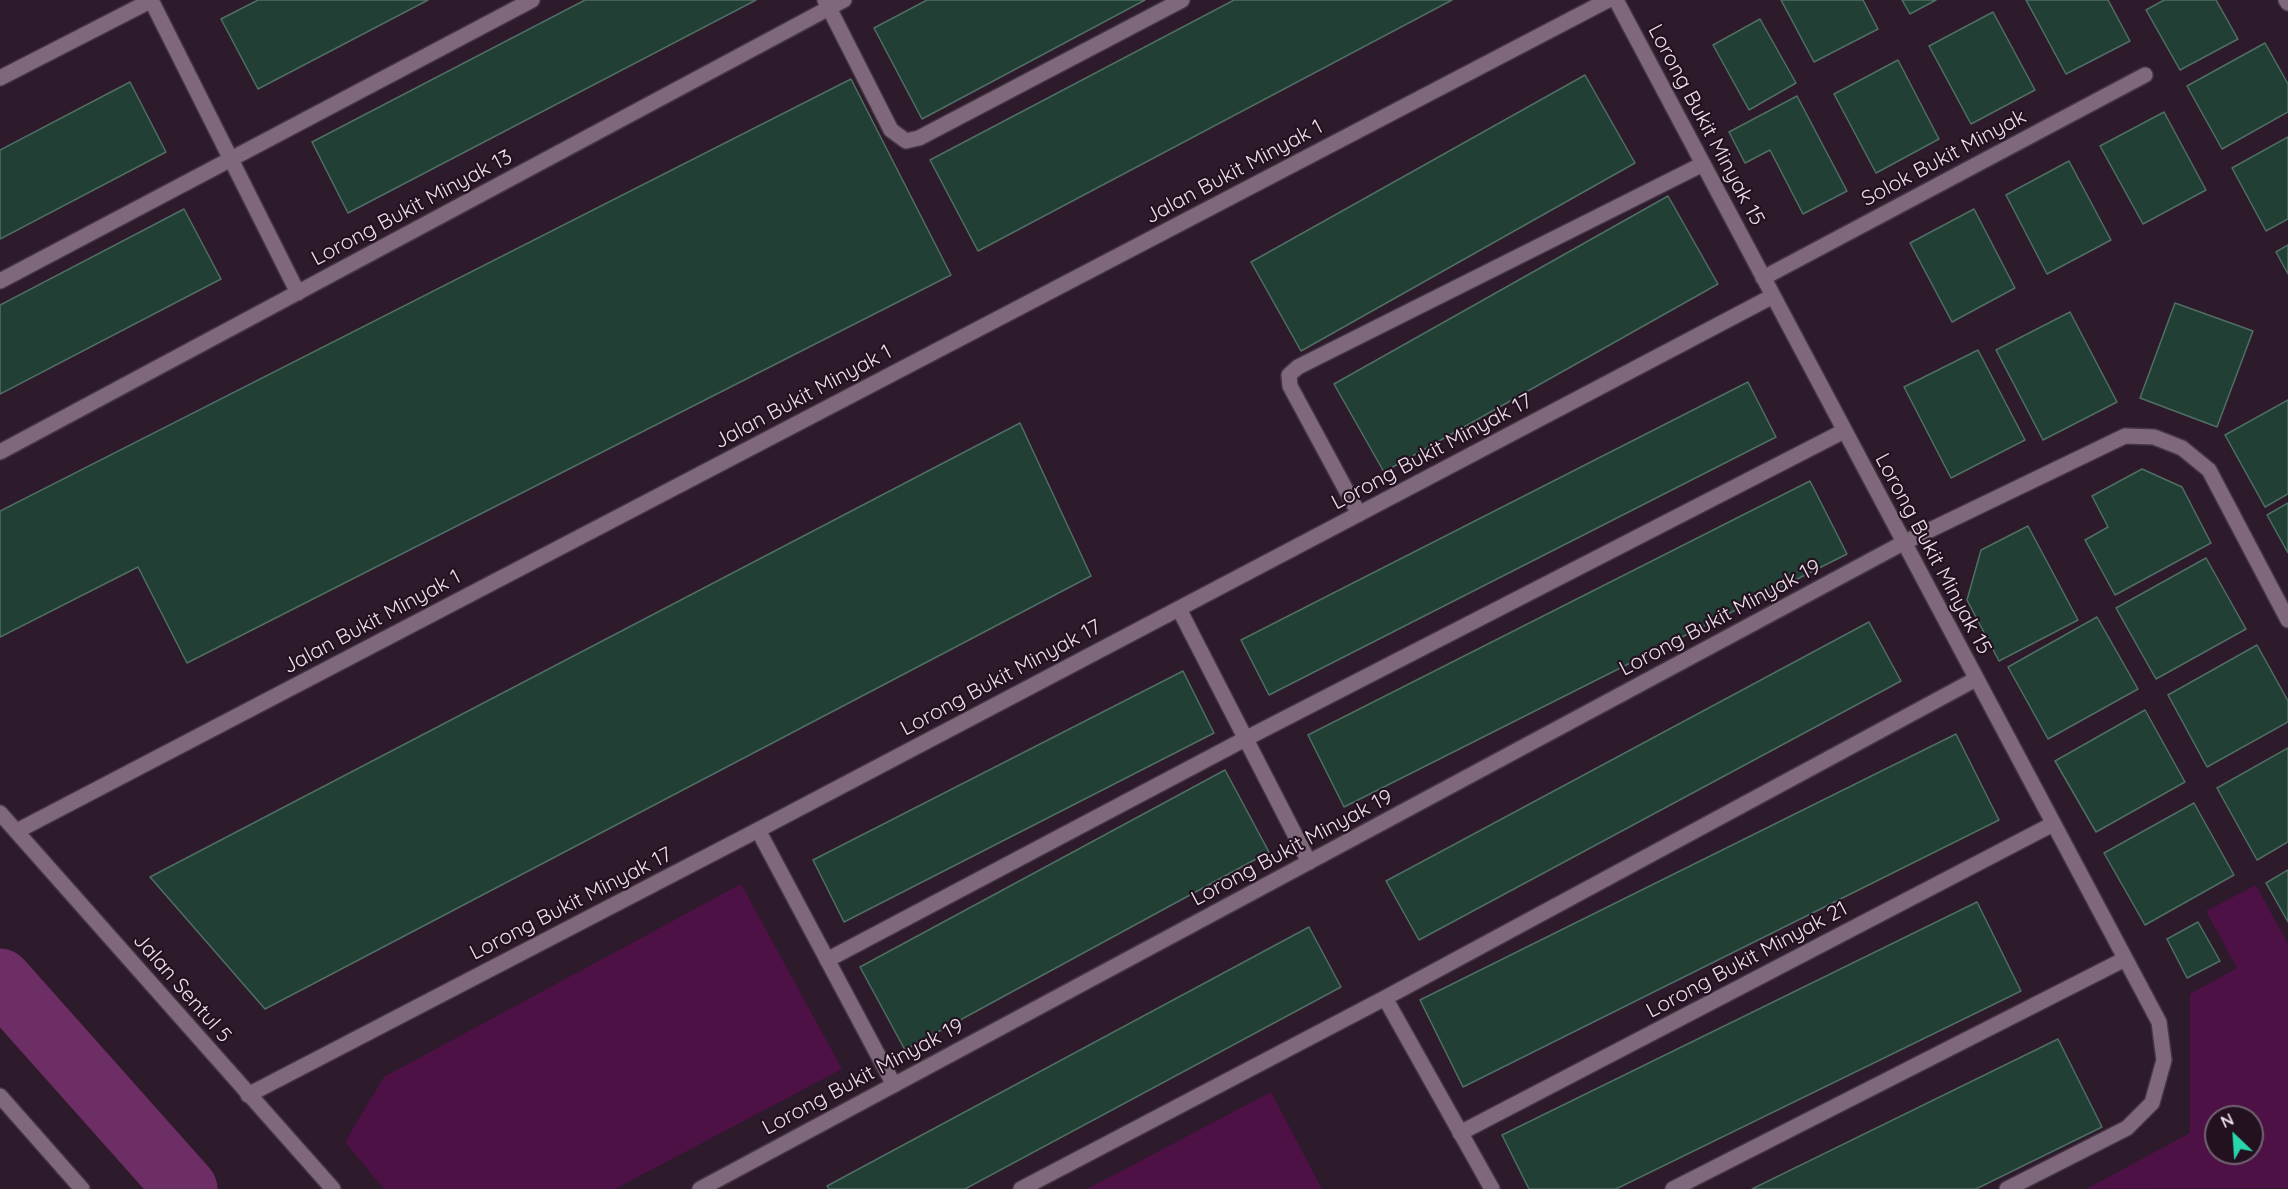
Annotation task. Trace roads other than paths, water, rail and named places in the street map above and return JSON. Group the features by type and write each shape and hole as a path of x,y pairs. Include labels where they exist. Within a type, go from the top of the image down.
{"street":[{"path":"0,78 151,0 297,293"},
{"path":"0,281 532,0"},
{"name":"Lorong Bukit Minyak 13","path":"0,452 827,4 844,0"},
{"path":"827,4 891,130 906,141 919,138 1182,0"},
{"name":"Jalan Bukit Minyak 1","path":"17,831 1608,0"},
{"name":"Lorong Bukit Minyak 15","path":"1616,0 2159,1022 2164,1060 2152,1103 2127,1128 2007,1189"},
{"name":"Solok Bukit Minyak","path":"1763,278 2145,75"},
{"path":"1359,514 1290,386 1289,375 1298,368 1703,164"},
{"name":"Lorong Bukit Minyak 17","path":"248,1095 758,830 1773,296"},
{"path":"827,960 1245,738 1844,431"},
{"name":"Lorong Bukit Minyak 19","path":"700,1189 720,1185 894,1084 1904,543 2125,436 2154,437 2182,448 2209,470 2288,620"},
{"path":"1179,609 1309,862"},
{"path":"1022,1189 1385,998 1976,679"},
{"name":"Jalan Sentul 5","path":"0,813 333,1189"},
{"name":"Lorong Bukit Minyak 21","path":"1460,1133 2053,824"},
{"path":"758,830 894,1084"},
{"path":"1673,1189 2125,959"},
{"path":"1385,998 1492,1189"},
{"path":"0,1096 82,1189"}],"waterway":[{"path":"0,980 186,1189"}]}
